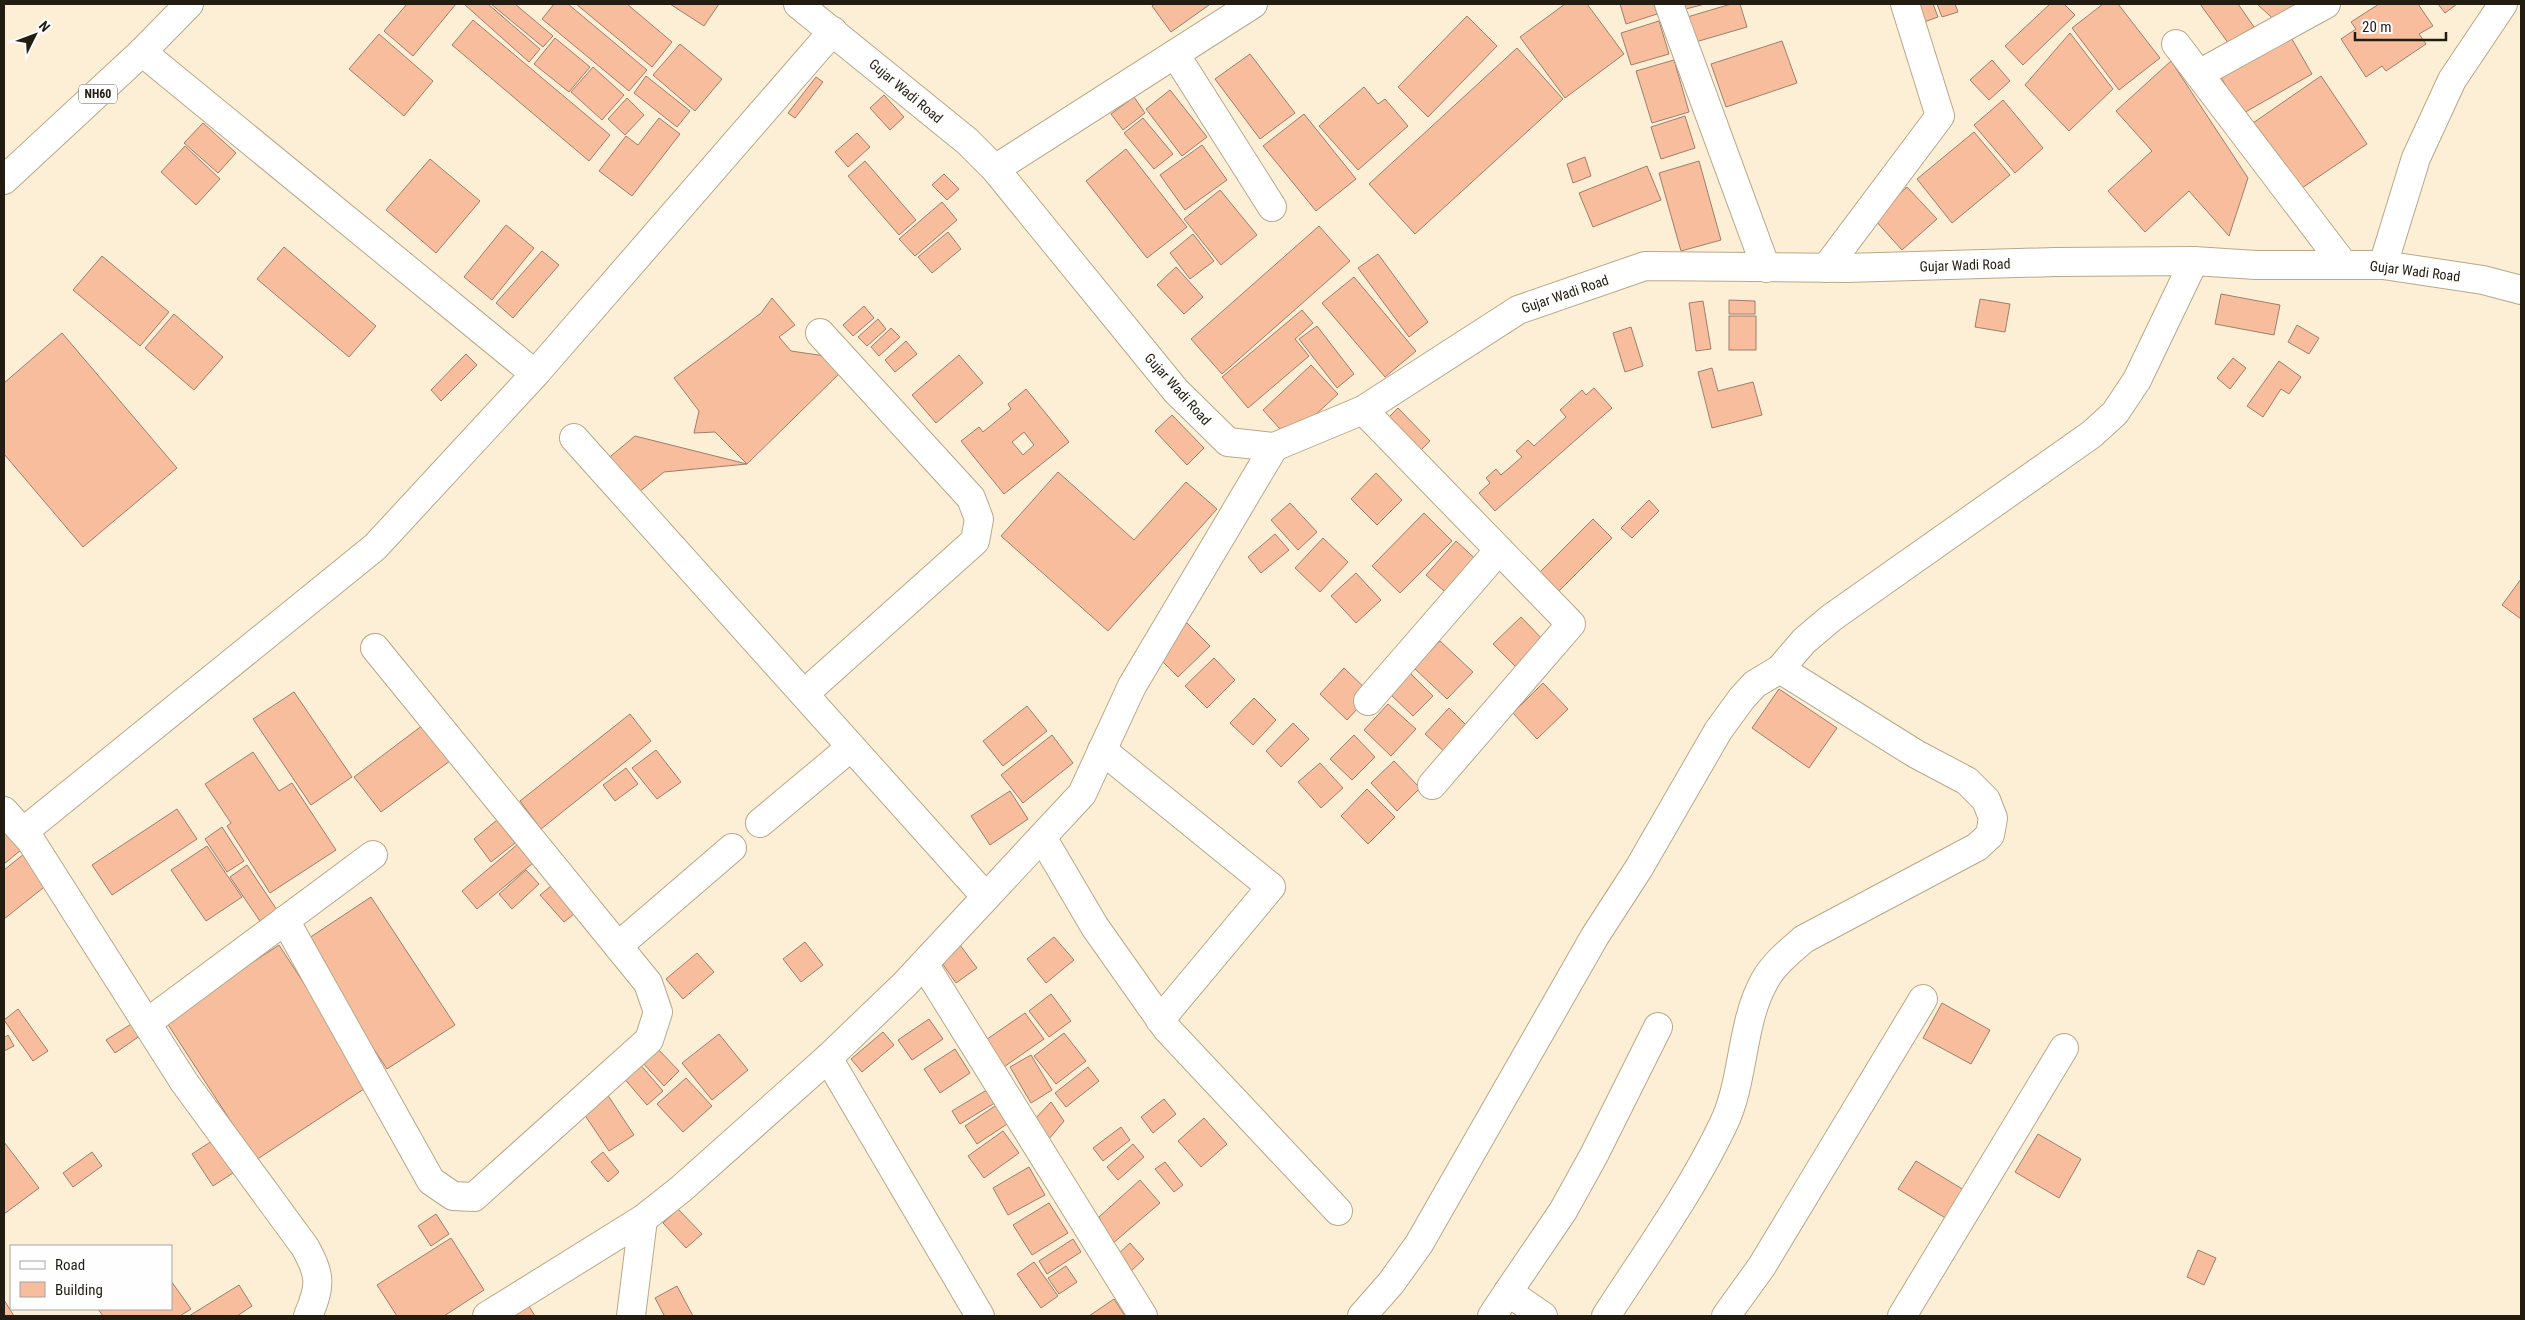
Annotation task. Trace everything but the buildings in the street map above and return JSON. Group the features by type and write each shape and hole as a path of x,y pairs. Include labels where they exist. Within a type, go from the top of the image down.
{"main road":[{"name":"NH60","path":"4,180 142,52 189,4"},
{"path":"995,169 1252,4"},
{"path":"1669,4 1766,268"},
{"path":"1826,268 1940,116 1906,4"},
{"path":"2198,74 2326,4"},
{"path":"2383,265 2416,158 2452,80 2503,4"},
{"name":"Gujar Wadi Road","path":"806,6 833,31 967,141 995,169 1080,275 1183,398 1228,442 1274,448 1363,410 1518,310 1645,266 1826,268 2194,261 2256,265 2383,265 2483,280 2521,290"},
{"path":"23,832 374,547 535,374 833,31"},
{"path":"2176,44 2344,265"},
{"path":"142,52 535,374"},
{"path":"1175,54 1272,207"},
{"path":"1362,1316 1391,1283 1419,1244 1595,936 1640,868 1718,731 1742,698 1755,684 1780,669 1804,641 1831,618 2092,434 2115,413 2138,380 2194,261"},
{"path":"804,694 975,541 979,519 971,498 820,333"},
{"path":"1363,410 1571,624 1432,784"},
{"path":"574,438 986,898"},
{"path":"487,1316 643,1219 682,1189 828,1058 924,964 1082,794 1132,686 1274,448"},
{"path":"1368,701 1499,550"},
{"path":"285,920 431,1181 453,1196 474,1197 649,1040 658,1012 648,983 375,648"},
{"path":"1606,1316 1709,1152 1724,1122 1733,1096 1755,1001 1766,979 1782,958 1804,939 1824,926 1948,863 1977,847 1990,836 1993,818 1986,800 1967,781 1916,754 1780,669"},
{"path":"760,823 851,746"},
{"path":"1102,750 1271,887 1160,1020"},
{"path":"4,811 31,841 148,1022 184,1082 305,1247 318,1270 316,1296 308,1316"},
{"path":"1042,837 1094,927 1160,1020 1223,1091 1338,1212"},
{"path":"618,946 732,848"},
{"path":"148,1022 374,855"},
{"path":"924,964 1143,1316"},
{"path":"1726,1316 1762,1266 1923,999"},
{"path":"1492,1316 1563,1211 1594,1155 1658,1027"},
{"path":"1902,1316 2064,1048"},
{"path":"828,1058 980,1316"},
{"path":"632,1316 643,1219"},
{"path":"1508,1292 1543,1316"}]}
